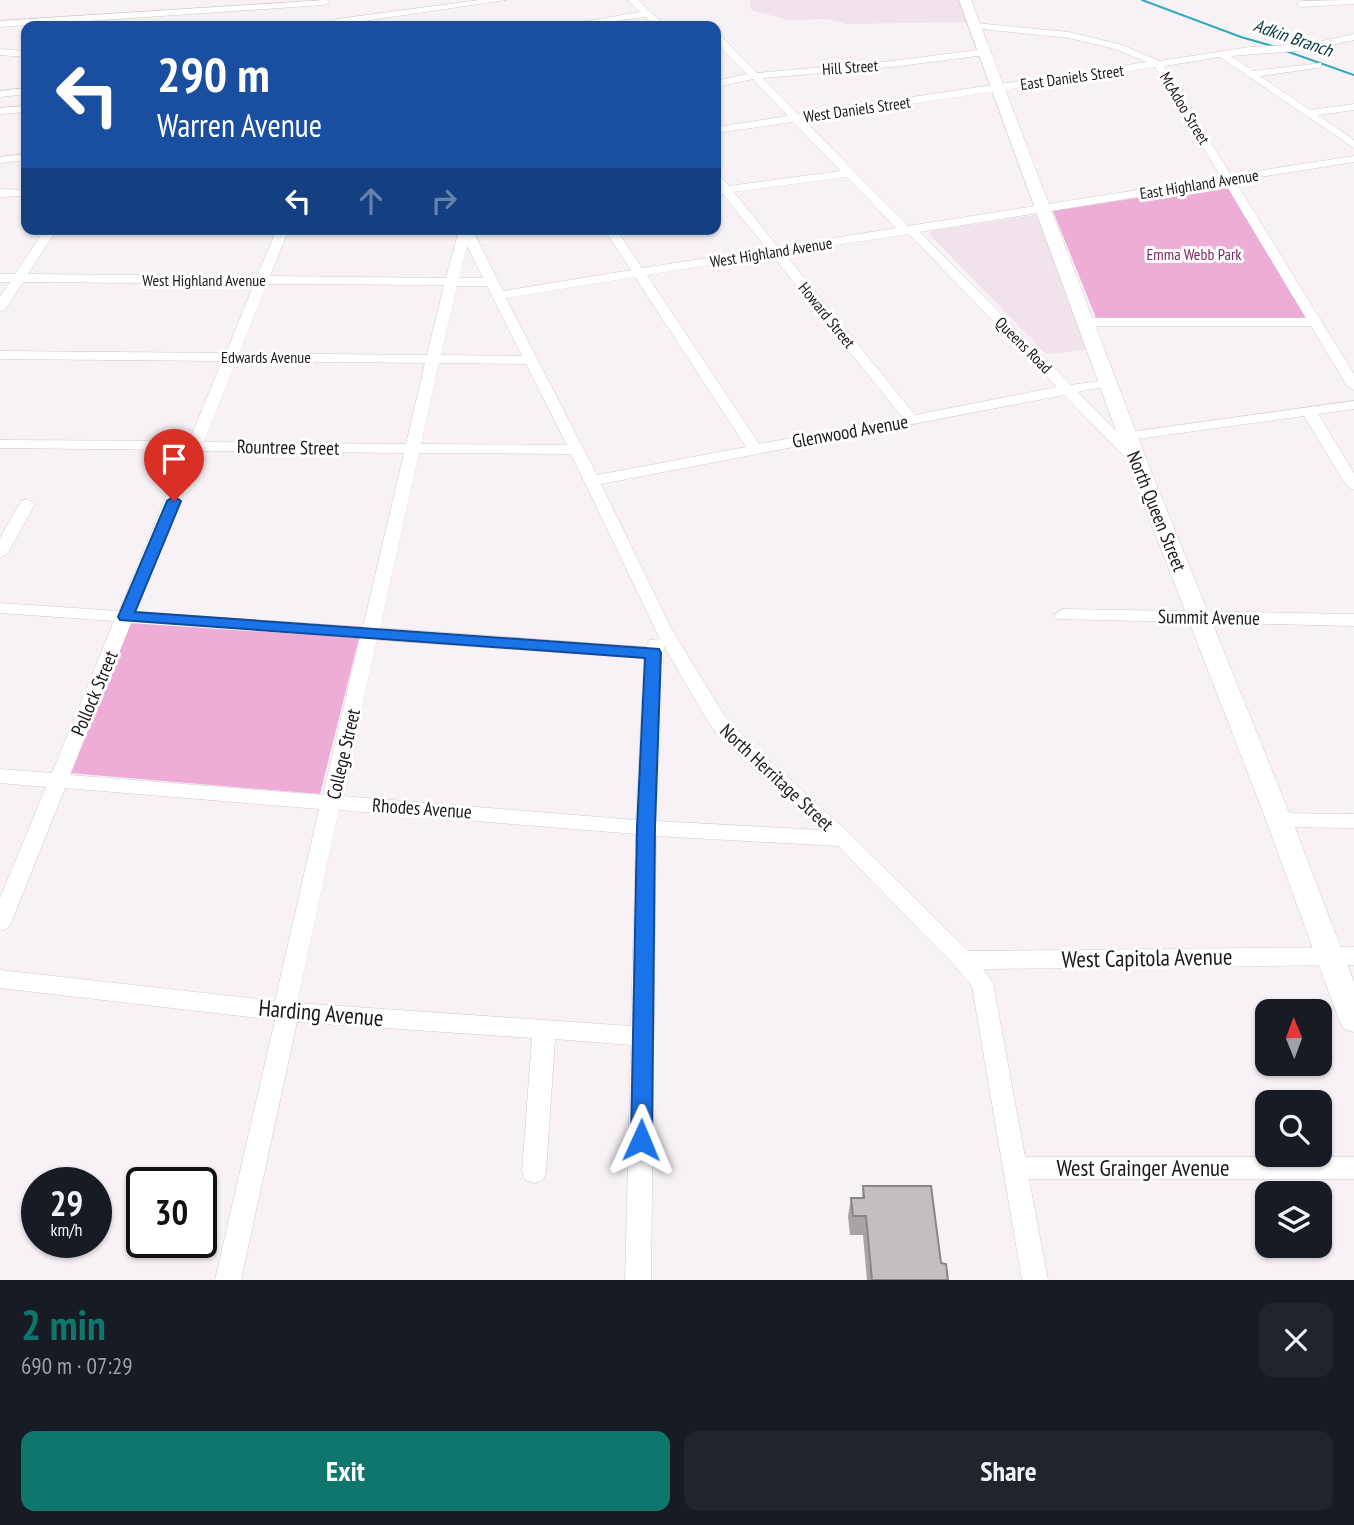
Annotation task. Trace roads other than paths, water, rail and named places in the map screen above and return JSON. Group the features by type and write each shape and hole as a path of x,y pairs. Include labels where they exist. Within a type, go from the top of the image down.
{"main road":[{"name":"North Queen Street","path":"965,0 1137,461 1279,820 1342,957 1354,1020"}],"street":[{"path":"29,21 127,11 331,12 501,0"},
{"path":"633,0 655,21"},
{"path":"1301,4 1354,1"},
{"path":"598,21 647,14"},
{"path":"0,24 21,22"},
{"name":"McAdoo Street","path":"975,26 1033,28 1123,49 1158,64 1354,386"},
{"name":"East Daniels Street","path":"998,88 1222,54 1310,47 1354,37"},
{"name":"Queens Road","path":"721,41 1137,461"},
{"path":"0,52 21,54"},
{"name":"Hill Street","path":"721,83 791,70 862,67 985,52"},
{"path":"1222,54 1354,145"},
{"path":"1251,74 1317,65"},
{"path":"0,82 3,86 0,93 21,92"},
{"name":"West Daniels Street","path":"721,129 998,88"},
{"path":"1308,113 1354,107"},
{"path":"0,111 21,109"},
{"path":"0,160 21,158"},
{"name":"East Highland Avenue","path":"1043,208 1354,159"},
{"path":"721,191 849,173"},
{"name":"Howard Street","path":"721,191 775,251 911,419"},
{"path":"0,192 21,193"},
{"name":"West Highland Avenue","path":"0,278 451,282 496,289 637,273 1043,208"},
{"path":"0,307 47,235"},
{"name":"Pollock Street","path":"0,923 281,235"},
{"name":"College Street","path":"228,1280 285,1027 286,996 433,358 464,235"},
{"name":"North Herritage Street","path":"469,235 577,450 662,628 717,720 742,747 843,839 963,960 982,984 1035,1280"},
{"path":"614,235 754,448"},
{"path":"1086,322 1315,322"},
{"name":"Edwards Avenue","path":"0,355 532,360"},
{"name":"Glenwood Avenue","path":"592,481 1108,382"},
{"path":"1137,435 1354,405"},
{"path":"1308,412 1354,485"},
{"name":"Rountree Street","path":"0,444 577,450"},
{"path":"0,553 27,504"},
{"path":"0,608 653,653"},
{"name":"Summit Avenue","path":"1063,615 1354,620"},
{"path":"638,1280 646,827 653,653 662,628"},
{"name":"Rhodes Avenue","path":"0,776 646,827 843,839"},
{"path":"1279,820 1354,821"},
{"name":"West Capitola Avenue","path":"963,960 1342,957"},
{"name":"Harding Avenue","path":"0,979 286,1012 643,1036"},
{"path":"534,1172 544,1029"},
{"name":"West Grainger Avenue","path":"1016,1168 1354,1168"}],"waterway":[{"name":"Adkin Branch","path":"1142,0 1241,37 1276,47"},
{"name":"Adkin Branch","path":"1286,51 1354,75"}],"park label":[{"name":"Emma Webb Park","path":"1194,254"}]}
